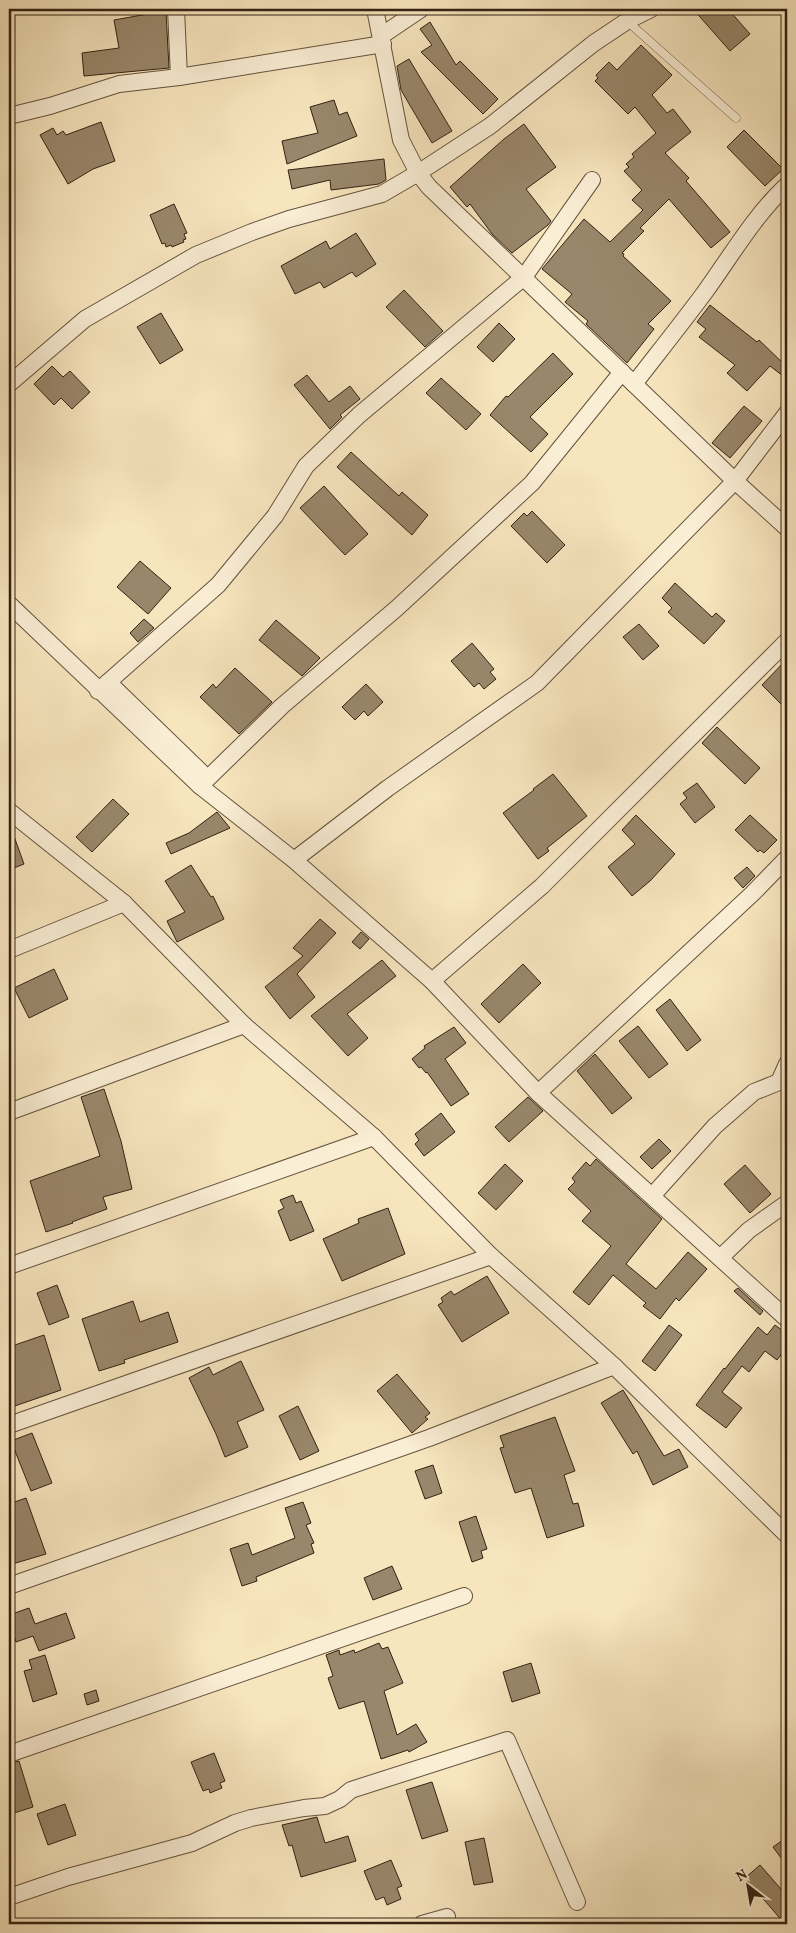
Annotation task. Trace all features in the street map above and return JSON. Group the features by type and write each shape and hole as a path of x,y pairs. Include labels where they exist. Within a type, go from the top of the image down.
{"street":[{"path":"176,9 179,77"},
{"path":"376,9 402,140 418,173 429,187 735,481 787,528"},
{"path":"9,116 50,106 118,84 179,77 382,40 421,9"},
{"path":"9,384 85,319 196,255 289,219 382,194 418,173 490,126 594,43 626,21 651,9"},
{"path":"103,686 218,585 275,516 306,466 359,415 524,277 592,180"},
{"path":"634,384 749,229 777,194 787,185"},
{"path":"204,782 282,706 397,608 532,482 622,372"},
{"path":"294,860 388,788 537,683 735,481 787,413"},
{"path":"9,604 103,686 204,782 432,981 538,1093 787,1319"},
{"path":"432,981 542,886 787,641"},
{"path":"9,811 124,903 244,1025 374,1137 491,1256 614,1366 787,1535"},
{"path":"538,1093 752,894 787,858"},
{"path":"9,950 124,903"},
{"path":"9,1112 244,1025"},
{"path":"652,1196 715,1126 754,1092 778,1082 787,1064"},
{"path":"9,1266 374,1137"},
{"path":"720,1258 749,1230 787,1203"},
{"path":"9,1426 491,1256"},
{"path":"9,1586 420,1442 614,1366"},
{"path":"9,1754 464,1596"},
{"path":"9,1898 68,1878 192,1843 235,1823 252,1818 325,1806 340,1799 351,1790 508,1740 577,1902"},
{"path":"422,1924 447,1917"}],"lane":[{"path":"626,21 736,118"}],"building":[{"path":"693,9 728,9 750,34 730,51"},
{"path":"166,12 169,68 84,76 82,53 119,48 114,20"},
{"path":"430,22 456,65 460,61 498,99 483,114 421,52 432,45 420,29"},
{"path":"641,45 672,75 652,95 667,113 673,109 691,132 665,153 689,178 686,181 730,232 711,248 669,199 640,228 644,231 622,253 624,254 623,256 671,301 648,324 654,329 627,363 586,324 588,321 565,302 572,294 542,269 584,219 610,242 643,210 632,200 642,190 624,171 629,167 626,164 634,157 632,154 656,133 635,107 628,114 595,81 598,78 596,75 609,62 617,70"},
{"path":"409,59 452,131 432,143 401,90 397,66"},
{"path":"334,100 339,115 347,112 357,136 287,164 282,141 318,133 310,107"},
{"path":"101,122 115,161 93,169 68,184 40,135 53,128 57,135 63,131 66,135"},
{"path":"524,124 556,167 526,189 551,221 512,253 492,234 470,204 467,207 450,187 504,139"},
{"path":"744,130 783,169 765,186 727,147"},
{"path":"384,159 386,180 379,184 331,190 330,180 292,189 288,170"},
{"path":"174,204 187,233 184,234 186,239 183,240 184,242 172,247 171,245 166,247 165,243 162,244 150,215"},
{"path":"356,233 376,264 356,277 352,272 324,288 320,282 295,294 281,266 326,241 330,249"},
{"path":"404,290 443,331 425,347 386,307"},
{"path":"710,305 757,342 759,340 787,367 787,379 770,366 747,391 727,373 735,365 699,337 706,329 697,322"},
{"path":"161,313 183,350 160,364 137,327"},
{"path":"499,323 515,339 493,362 477,347"},
{"path":"553,353 573,374 530,417 548,434 531,452 490,415 506,396 508,397"},
{"path":"52,366 63,377 70,371 90,392 72,409 61,398 54,405 34,384"},
{"path":"307,375 329,402 350,386 360,399 340,415 342,417 330,429 294,385"},
{"path":"441,378 481,414 466,430 426,393"},
{"path":"744,406 762,421 730,458 712,443"},
{"path":"351,452 399,496 402,492 428,515 412,535 337,467"},
{"path":"324,486 368,534 345,555 300,508"},
{"path":"532,511 565,545 547,563 511,526 524,513 527,516"},
{"path":"140,561 171,588 148,614 117,587"},
{"path":"675,583 712,617 716,613 725,621 704,644 668,612 672,608 662,598"},
{"path":"144,619 154,628 138,642 130,633"},
{"path":"276,620 320,658 302,676 259,640"},
{"path":"639,624 659,646 643,660 623,637"},
{"path":"472,643 494,669 490,672 496,679 484,689 479,683 474,687 451,661"},
{"path":"787,659 787,710 762,685"},
{"path":"235,668 272,702 239,734 200,697 213,684 216,688"},
{"path":"366,684 383,702 368,716 364,711 355,720 342,707"},
{"path":"717,727 760,768 745,784 702,743"},
{"path":"553,774 587,816 547,848 549,851 538,859 503,813"},
{"path":"697,783 715,807 695,823 680,804 687,798 683,793"},
{"path":"113,799 129,814 92,852 76,837"},
{"path":"217,812 230,828 171,854 166,843 189,833"},
{"path":"636,815 675,854 650,881 632,896 608,867 635,844 622,830"},
{"path":"750,815 777,840 764,853 760,850 758,852 735,830"},
{"path":"9,825 24,864 9,870"},
{"path":"191,865 211,897 213,896 224,919 177,942 167,921 185,912 165,881"},
{"path":"747,867 755,876 743,888 734,878"},
{"path":"320,919 336,933 297,974 315,997 290,1019 265,987 303,956 293,948"},
{"path":"361,932 369,939 360,949 352,942"},
{"path":"382,960 396,976 347,1014 368,1038 348,1056 311,1016"},
{"path":"523,964 541,983 499,1023 481,1004"},
{"path":"54,969 68,999 29,1018 14,988"},
{"path":"670,999 701,1040 687,1051 656,1010"},
{"path":"638,1026 668,1064 649,1078 619,1041"},
{"path":"454,1027 466,1043 445,1059 469,1094 451,1106 427,1072 421,1067 419,1068 412,1059 425,1048 424,1046"},
{"path":"595,1054 632,1098 612,1114 577,1071"},
{"path":"104,1089 121,1141 132,1189 103,1197 107,1209 46,1232 30,1181 100,1156 81,1097"},
{"path":"528,1097 543,1111 509,1142 495,1127"},
{"path":"441,1113 455,1132 424,1156 415,1144 419,1140 415,1134"},
{"path":"659,1139 671,1151 652,1169 640,1157"},
{"path":"596,1159 662,1219 626,1264 656,1289 688,1252 707,1269 679,1301 676,1298 660,1319 643,1306 646,1303 613,1275 589,1305 573,1292 611,1246 582,1221 591,1211 568,1189 575,1182 572,1178 586,1162 590,1166"},
{"path":"505,1164 523,1181 496,1210 478,1193"},
{"path":"745,1165 771,1194 750,1213 724,1184"},
{"path":"293,1195 296,1203 301,1201 314,1231 290,1241 278,1211 284,1208 280,1200"},
{"path":"388,1208 405,1254 342,1281 323,1239 359,1223 358,1219"},
{"path":"487,1276 509,1313 462,1342 438,1305 443,1302 441,1298 451,1291 454,1295"},
{"path":"57,1285 69,1317 49,1325 37,1293"},
{"path":"738,1288 763,1311 760,1315 734,1291"},
{"path":"133,1301 140,1322 168,1312 178,1342 124,1360 125,1363 99,1371 82,1319"},
{"path":"669,1325 682,1335 655,1371 642,1361"},
{"path":"775,1325 787,1334 787,1347 777,1360 765,1351 749,1372 742,1366 722,1392 742,1408 726,1428 696,1405 758,1327 767,1335"},
{"path":"44,1335 61,1390 9,1408 9,1347"},
{"path":"241,1361 264,1410 237,1422 248,1447 225,1457 189,1378 209,1367 213,1375"},
{"path":"397,1374 430,1413 425,1417 428,1419 412,1433 377,1391"},
{"path":"623,1390 664,1456 679,1449 688,1467 653,1485 637,1451 633,1454 601,1403"},
{"path":"298,1406 319,1451 300,1460 279,1416"},
{"path":"555,1417 575,1471 564,1475 573,1504 578,1503 584,1526 547,1538 531,1488 515,1493 500,1448 504,1447 500,1436"},
{"path":"32,1433 52,1483 31,1491 11,1441"},
{"path":"433,1465 442,1493 425,1499 415,1471"},
{"path":"26,1498 46,1554 9,1565 9,1504"},
{"path":"303,1502 311,1523 306,1525 314,1543 311,1544 314,1553 256,1577 257,1581 242,1586 230,1549 248,1543 252,1555 295,1538 285,1508"},
{"path":"476,1516 487,1549 481,1551 483,1558 472,1562 459,1522"},
{"path":"392,1566 402,1589 373,1600 364,1578"},
{"path":"29,1608 35,1624 66,1613 75,1638 39,1651 33,1636 16,1642 9,1615"},
{"path":"379,1643 382,1649 388,1647 403,1683 384,1691 397,1735 416,1724 427,1742 409,1752 408,1750 381,1759 364,1701 339,1709 328,1678 333,1676 326,1655 339,1650 340,1655 354,1650 355,1653"},
{"path":"45,1655 57,1694 33,1702 24,1671 32,1669 29,1660"},
{"path":"531,1663 540,1693 512,1702 503,1672"},
{"path":"96,1690 99,1701 87,1705 84,1694"},
{"path":"214,1753 225,1781 220,1783 222,1788 210,1793 209,1789 203,1791 191,1762"},
{"path":"19,1761 33,1807 11,1814 9,1806 9,1764"},
{"path":"432,1782 448,1831 422,1839 406,1790"},
{"path":"65,1804 76,1835 48,1845 37,1814"},
{"path":"317,1817 325,1843 348,1836 356,1861 301,1877 292,1845 289,1846 282,1825"},
{"path":"787,1837 787,1866 773,1847"},
{"path":"484,1838 493,1882 474,1885 465,1842"},
{"path":"391,1860 402,1886 397,1888 401,1899 387,1905 384,1897 376,1900 364,1871"},
{"path":"760,1865 787,1896 787,1924 745,1878"}]}
